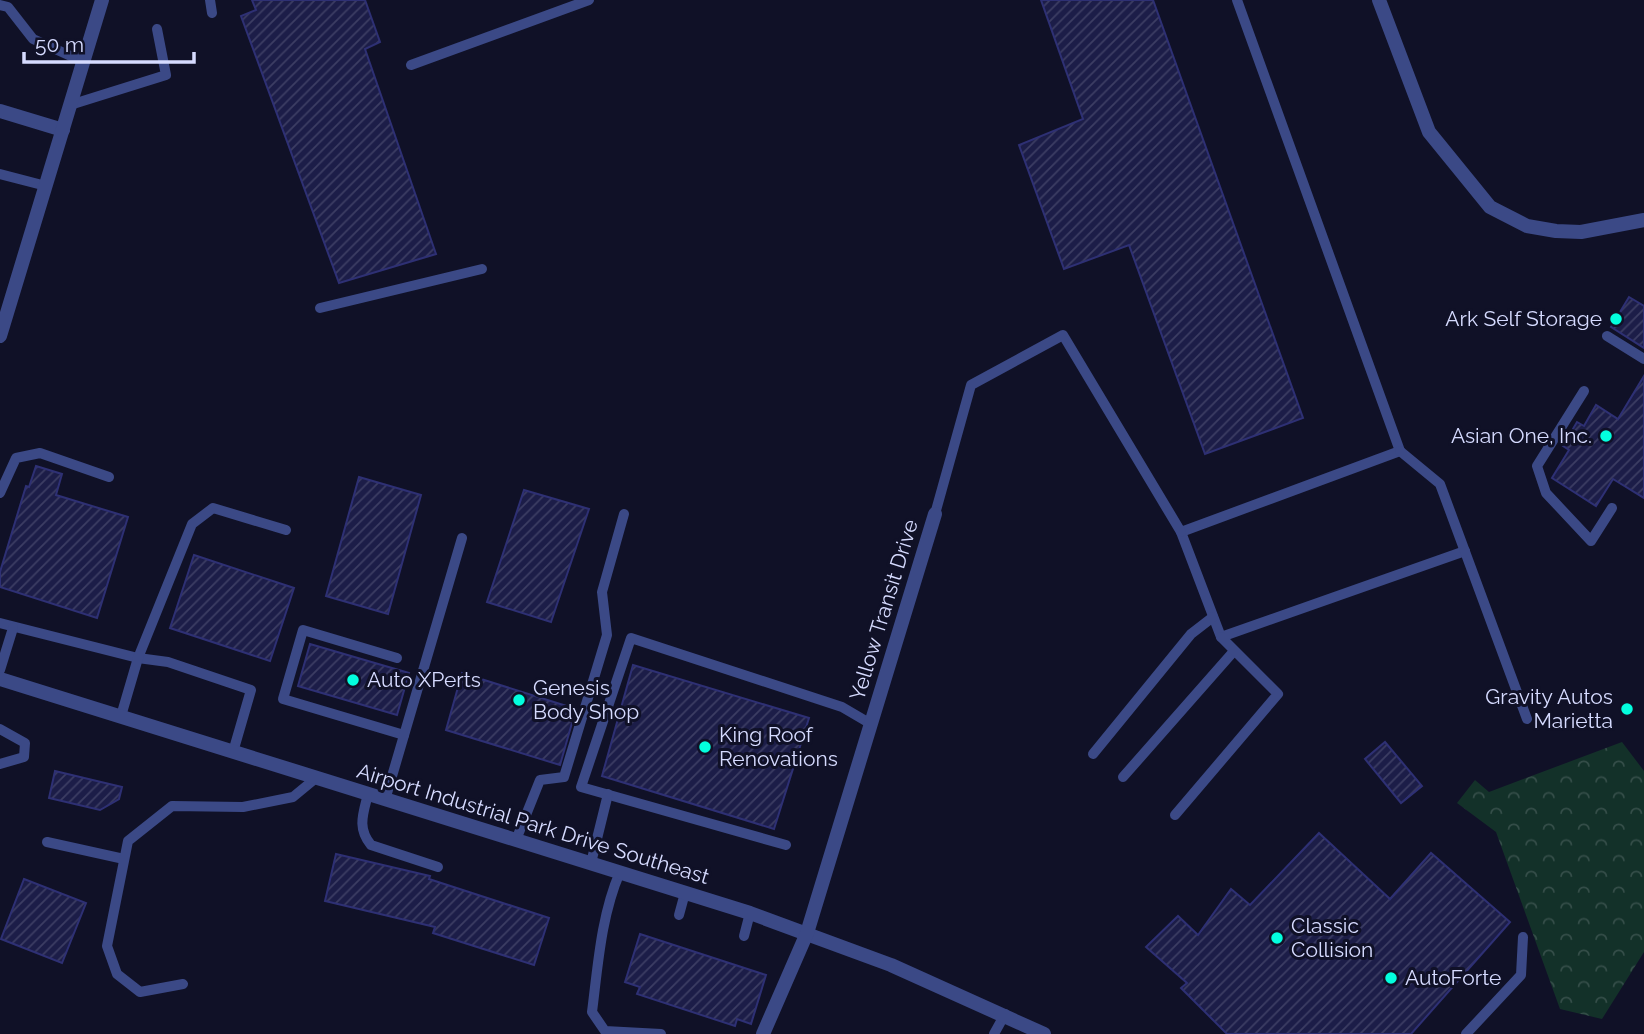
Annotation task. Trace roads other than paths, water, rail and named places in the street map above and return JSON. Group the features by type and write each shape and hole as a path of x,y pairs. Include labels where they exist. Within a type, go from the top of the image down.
{"street":[{"path":"0,335 103,0"},
{"path":"1379,0 1429,132 1490,207 1527,226 1556,231 1581,232 1644,220"},
{"path":"0,111 63,130"},
{"name":"Yellow Transit Drive","path":"762,1034 807,933 935,514"},
{"name":"Airport Industrial Park Drive Southeast","path":"0,679 750,913 807,933 1005,1014 1044,1034"}],"lane":[{"path":"210,0 212,13"},
{"path":"411,65 567,4 589,0"},
{"path":"1237,0 1399,451 1440,484 1527,719"},
{"path":"0,5 8,7 33,39 84,62"},
{"path":"70,105 166,75 158,29"},
{"path":"0,174 46,186"},
{"path":"320,308 482,269"},
{"path":"935,514 971,385 1063,335 1181,532 1221,638 1278,694 1175,815"},
{"path":"1607,336 1644,359"},
{"path":"1584,391 1537,466 1546,493 1591,541 1612,508"},
{"path":"1181,532 1399,451"},
{"path":"0,493 16,458 40,453 109,477"},
{"path":"121,716 138,658 192,524 213,508 286,530"},
{"path":"516,840 540,780 564,777 607,635 603,592 624,514"},
{"path":"386,800 462,538"},
{"path":"1221,638 1465,551"},
{"path":"1093,754 1191,634 1213,617"},
{"path":"0,623 138,658 168,662 251,690 233,752"},
{"path":"0,670 13,628"},
{"path":"397,658 303,630 283,699 404,735"},
{"path":"786,845 581,787 631,638 842,707 871,724"},
{"path":"1123,777 1234,651"},
{"path":"0,729 25,743 24,757 0,764"},
{"path":"183,984 140,992 117,974 107,946 128,841 172,806 243,807 293,797 316,778"},
{"path":"368,794 361,821 364,837 371,845 438,867"},
{"path":"591,863 608,794"},
{"path":"47,842 124,859"},
{"path":"620,872 612,891 601,940 592,1012 605,1031 661,1034"},
{"path":"679,915 685,893"},
{"path":"744,936 750,913"},
{"path":"1466,1034 1521,975 1522,937"},
{"path":"995,1034 1005,1014"}],"place":[{"name":"Ark Self Storage","path":"1616,319"},
{"name":"Asian One, Inc.","path":"1606,436"},
{"name":"Auto XPerts","path":"353,680"},
{"name":"Genesis Body Shop","path":"519,700"},
{"name":"Gravity Autos Marietta","path":"1627,709"},
{"name":"King Roof Renovations","path":"705,747"},
{"name":"Classic Collision","path":"1277,938"},
{"name":"AutoForte","path":"1391,978"}]}
